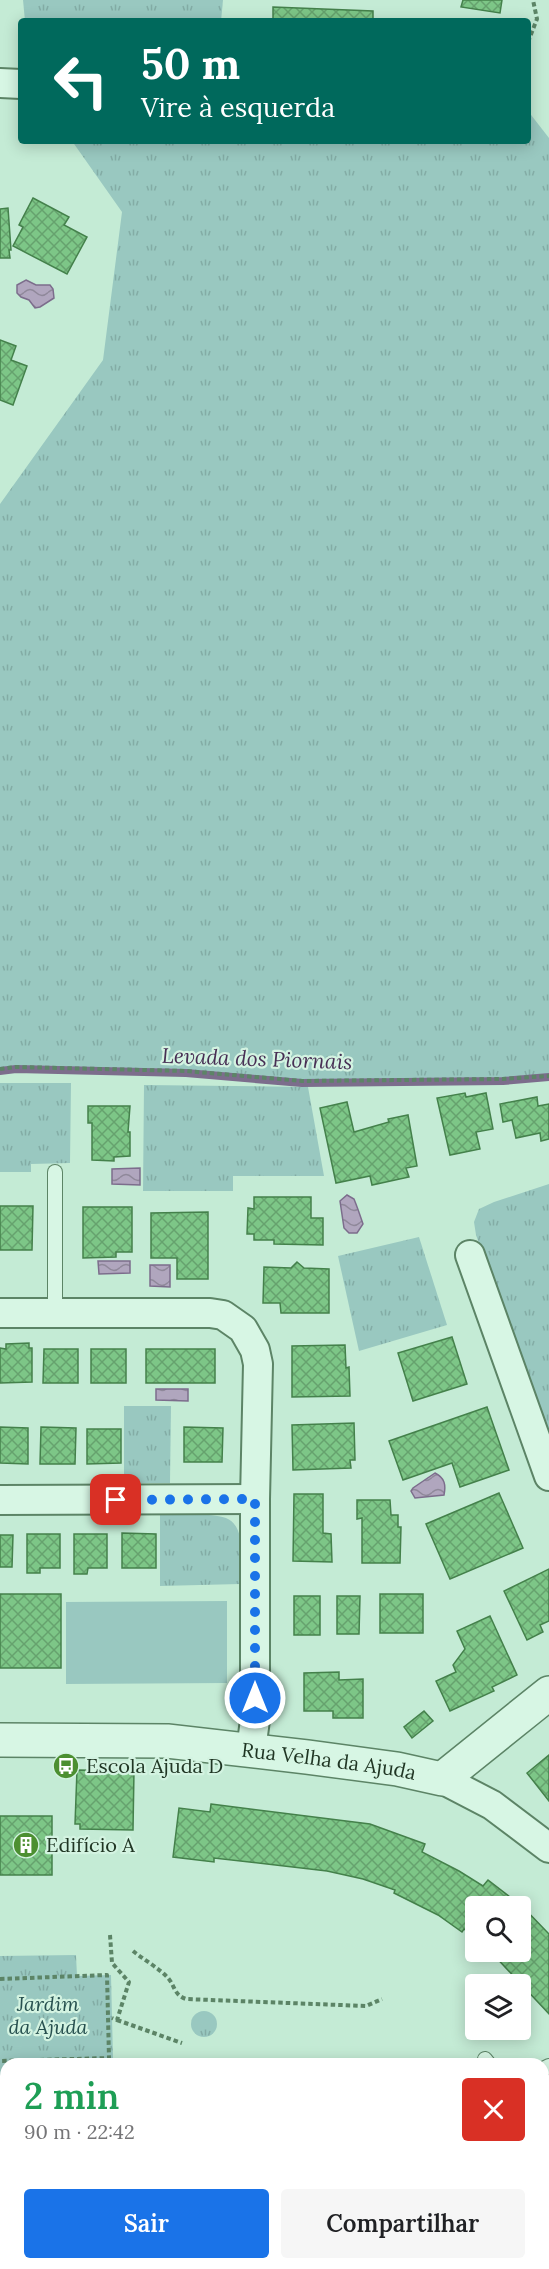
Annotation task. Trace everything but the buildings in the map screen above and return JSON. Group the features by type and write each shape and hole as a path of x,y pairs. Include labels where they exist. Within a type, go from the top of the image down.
{"street":[{"path":"0,83 18,84"},
{"path":"470,1255 549,1476"},
{"path":"0,1313 210,1313 223,1315 243,1329 255,1350 258,1364 255,1499 255,1720 251,1750"},
{"path":"0,1500 255,1499"},
{"path":"549,1693 442,1779 492,1805 549,1848"},
{"name":"Rua Velha da Ajuda","path":"0,1740 251,1750 397,1769 442,1779"}],"lane":[{"path":"55,1172 55,1313"}],"path":[{"path":"531,34 537,19 533,0"},
{"path":"0,1069 16,1067 186,1071 302,1081 503,1079 549,1076"},
{"path":"110,1935 112,1963 129,1982 115,2019 182,2043"},
{"path":"133,1952 169,1979 173,1990 179,1997 186,1999 366,2006 382,1999"},
{"path":"0,1979 107,1975 109,2058"}],"green space":[{"path":"23,0 223,0 221,18 25,18"},
{"path":"531,115 549,138 549,1076 503,1079 302,1081 186,1071 16,1067 0,1069 0,504 103,360 122,212 74,144 531,144"},
{"path":"0,1083 71,1083 70,1163 31,1164 31,1172 0,1172"},
{"path":"144,1085 308,1087 324,1176 233,1176 233,1191 143,1191"},
{"path":"549,1184 549,1436 476,1235 474,1222 479,1209"},
{"path":"419,1237 447,1325 359,1351 338,1256"},
{"path":"124,1406 171,1406 170,1483 124,1483"},
{"path":"198,1514 226,1518 237,1529 241,1547 240,1584 160,1586 160,1515"},
{"path":"227,1601 227,1683 66,1684 66,1602"},
{"name":"Jardim da Ajuda","path":"76,1955 77,1976 111,1975 113,2058 0,2058 0,1956"},
{"path":"204,2011 213,2015 217,2024 213,2033 204,2037 195,2033 191,2024 195,2015"}],"water":[{"path":"26,280 36,285 50,285 54,298 35,308 29,300 17,293 17,285"},
{"path":"140,1168 140,1185 112,1184 112,1169"},
{"path":"347,1195 354,1199 363,1224 357,1233 349,1233 344,1228 340,1201"},
{"path":"98,1261 130,1261 130,1273 99,1274"},
{"path":"150,1265 170,1265 170,1287 150,1286"},
{"path":"156,1389 188,1389 188,1401 156,1400"},
{"path":"435,1473 444,1482 444,1495 415,1498 411,1491 413,1488"}],"waterway":[{"name":"Levada dos Piornais","path":"0,1071 16,1069 186,1073 302,1083 503,1081 549,1077"}],"place":[{"name":"Escola Ajuda D","path":"66,1766"},
{"name":"Edifício A","path":"26,1845"}],"route":[{"path":"116,1500 255,1499 255,1698"}]}
